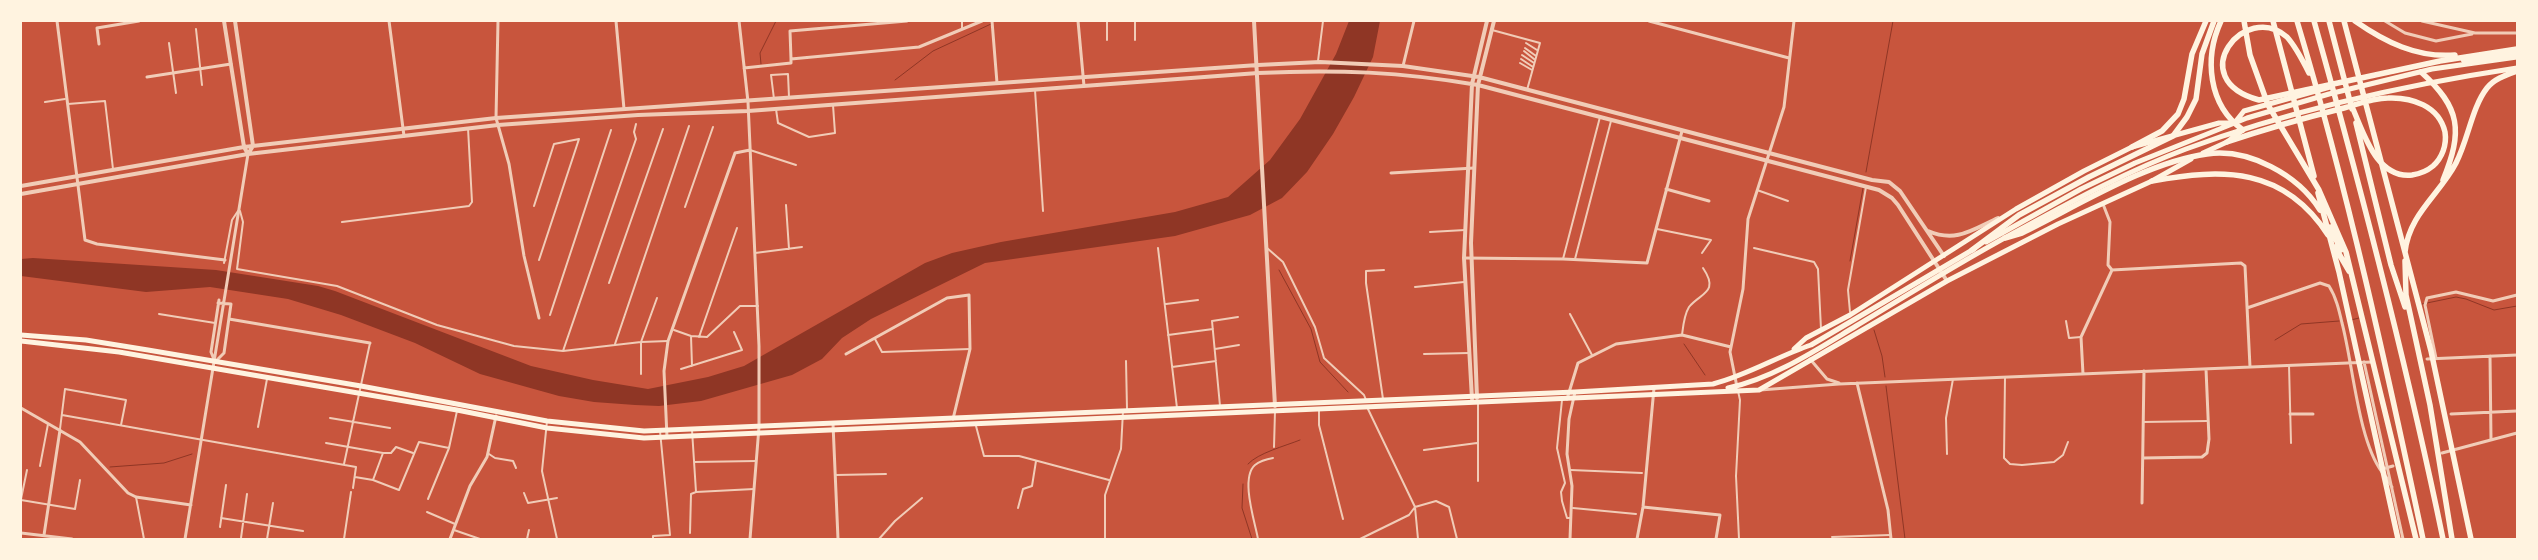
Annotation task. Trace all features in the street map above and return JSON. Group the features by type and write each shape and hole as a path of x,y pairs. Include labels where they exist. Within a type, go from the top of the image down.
{"highway":[{"path":"2132,147 2162,131 2178,114 2184,98 2192,54 2206,21"},
{"path":"1972,250 2020,215 2089,177 2167,139 2177,131 2196,99 2202,54 2214,21"},
{"path":"2221,21 2213,45 2210,70 2215,93 2224,111 2243,130"},
{"path":"2244,21 2250,55 2268,105 2328,208 2353,278 2416,539"},
{"path":"2273,21 2339,272 2398,539"},
{"path":"2297,21 2315,83 2377,324 2423,539"},
{"path":"2314,21 2416,407 2443,539"},
{"path":"2329,21 2392,264 2411,320"},
{"path":"2344,21 2432,351 2471,539"},
{"path":"2355,21 2392,44 2414,52 2448,56 2517,50"},
{"path":"2315,83 2286,37 2272,28 2249,27 2232,38 2225,50 2222,62 2229,83 2242,95 2259,100 2440,61 2517,50"},
{"path":"2452,539 2430,405 2406,295 2406,249 2417,217 2456,164 2480,99 2488,87 2499,78 2517,70"},
{"path":"2421,72 2431,81 2446,101 2455,127 2454,150 2440,186"},
{"path":"2225,140 2369,101 2399,98 2426,106 2434,111 2442,122 2446,142 2438,161 2430,168 2414,175 2393,172 2373,152 2352,109"},
{"path":"2005,238 2022,233 2133,178 2177,160 2209,153 2258,161 2286,175 2310,196 2338,241 2353,278"},
{"path":"2152,181 2215,172 2234,174 2267,183 2291,197 2314,217 2330,238 2353,278"}],"main road":[{"path":"2234,123 2244,111 2412,69 2517,50"},
{"path":"21,334 86,340 267,377 359,392 547,428 604,435 664,434 692,430 816,424 1569,392 1713,384 1736,378 1791,352 1812,345 1972,250 2081,189 2135,163 2247,118 2328,91 2421,72 2517,57"},
{"path":"21,341 84,346 361,386 547,422 692,436 1653,396 1737,388 1759,390 1947,281 2152,181 2243,130 2329,105 2431,81 2517,70"},
{"path":"1791,352 1806,338 1850,315 1934,264 2016,209 2084,171 2132,147 2219,122 2234,123"},
{"path":"1737,388 1816,350 2005,238 2084,195 2186,150 2225,140"},
{"path":"1754,370 1759,390"}],"street":[{"path":"57,21 65,99 85,240 97,244 224,262"},
{"path":"99,44 97,28 139,21"},
{"path":"224,21 244,147 248,154"},
{"path":"185,539 248,154 253,146 235,21"},
{"path":"389,21 404,136"},
{"path":"498,21 496,118 509,164 524,256 539,318"},
{"path":"616,21 624,109"},
{"path":"739,21 748,102 758,308 759,433 750,539"},
{"path":"744,68 791,63 790,31 907,21"},
{"path":"791,58 919,47 982,21"},
{"path":"992,21 998,84"},
{"path":"1078,21 1084,86"},
{"path":"1254,21 1258,65 1275,411"},
{"path":"1403,66 1414,21"},
{"path":"1475,396 1469,353 1464,258 1472,84 1487,21"},
{"path":"1475,403 1471,258 1478,85 1494,21"},
{"path":"1649,21 1790,58"},
{"path":"1737,388 1730,347 1743,289 1748,219 1784,107 1794,21"},
{"path":"2385,21 2405,33 2436,42 2474,33"},
{"path":"2422,21 2474,33 2517,33"},
{"path":"21,194 113,170 244,147 496,118 1319,62 1403,66 1479,77 1872,180 1889,182 1900,191 1944,256"},
{"path":"147,77 231,64"},
{"path":"21,186 76,181 248,154 498,125 638,115 748,111 1258,73 1320,70 1369,72 1417,75 1478,85 1879,190 1892,198 1947,281"},
{"path":"1464,258 1575,259 1647,263 1682,130"},
{"path":"664,434 664,376 668,341 735,153 750,150"},
{"path":"1391,173 1474,168"},
{"path":"1666,189 1709,201"},
{"path":"2103,204 2110,222 2108,265 2112,270"},
{"path":"1926,230 1949,238 1964,234 2016,209"},
{"path":"2112,270 2241,264 2245,266 2250,367"},
{"path":"2083,374 2081,336 2112,270"},
{"path":"2247,308 2323,283 2332,291 2352,363 2369,448 2392,487"},
{"path":"2436,358 2425,306 2425,300 2430,296 2456,292 2493,301 2517,294"},
{"path":"846,354 948,298 969,295 970,349 952,425"},
{"path":"218,301 231,304 224,353 214,365 211,352 218,301"},
{"path":"229,319 370,343"},
{"path":"1570,539 1573,508 1571,470 1567,454 1568,399 1578,364 1616,344 1682,335 1730,347"},
{"path":"1791,352 1805,356 1812,361 1827,379 1839,384"},
{"path":"2427,359 2517,355"},
{"path":"2490,356 2490,440"},
{"path":"2364,362 2403,539"},
{"path":"1759,390 1858,383 2372,362"},
{"path":"2143,458 2202,457 2207,452 2209,439 2206,369"},
{"path":"2142,503 2144,371"},
{"path":"1858,383 1888,510 1891,537"},
{"path":"1637,539 1643,507 1654,388"},
{"path":"21,408 80,442 128,493 136,497 191,505"},
{"path":"450,539 470,486 488,453 497,411"},
{"path":"2450,414 2517,411"},
{"path":"2290,414 2313,414"},
{"path":"833,424 838,539"},
{"path":"44,535 60,430"},
{"path":"2442,453 2517,433"},
{"path":"2380,469 2393,466"},
{"path":"1643,507 1720,515 1716,539"},
{"path":"21,533 72,539"}],"lane":[{"path":"962,21 962,29"},
{"path":"1107,21 1107,40"},
{"path":"1134,21 1135,40"},
{"path":"1319,62 1323,21"},
{"path":"196,29 202,85"},
{"path":"1492,30 1540,43 1527,90"},
{"path":"169,43 176,93"},
{"path":"1526,43 1538,51"},
{"path":"1525,48 1536,56"},
{"path":"1524,52 1535,59"},
{"path":"1522,55 1534,63"},
{"path":"1522,59 1533,67"},
{"path":"1520,63 1532,70"},
{"path":"774,100 771,75 788,74 790,99"},
{"path":"1035,90 1043,211"},
{"path":"45,102 65,99"},
{"path":"66,104 105,101 113,170"},
{"path":"776,109 778,124 809,137 835,133 833,105"},
{"path":"1563,259 1600,117"},
{"path":"1575,259 1611,120"},
{"path":"563,351 636,138 634,132 636,124"},
{"path":"614,345 689,126"},
{"path":"685,208 713,127"},
{"path":"342,222 469,206 472,202 468,128"},
{"path":"550,315 611,130"},
{"path":"609,283 663,130"},
{"path":"534,206 554,144 579,139 540,260"},
{"path":"750,150 796,165"},
{"path":"1850,315 1848,290 1866,187"},
{"path":"1757,190 1788,201"},
{"path":"786,205 789,249"},
{"path":"239,209 243,222 237,269 326,283 360,294 438,325 509,345 563,351 641,342 668,341"},
{"path":"224,262 232,220 239,209"},
{"path":"699,337 737,228"},
{"path":"1656,229 1711,240 1702,253"},
{"path":"1430,232 1465,230"},
{"path":"755,254 802,247"},
{"path":"1158,248 1177,415"},
{"path":"1267,248 1283,262 1315,327 1324,358 1364,395 1367,407 1415,507 1418,539"},
{"path":"1754,248 1814,262 1818,269 1821,330"},
{"path":"1682,335 1689,308 1707,291 1709,281 1703,268"},
{"path":"1384,270 1366,271 1366,283 1384,407"},
{"path":"1415,287 1464,282"},
{"path":"641,374 641,342 657,298"},
{"path":"1165,304 1198,300"},
{"path":"672,329 691,336 707,337 740,306 758,308"},
{"path":"159,314 215,323"},
{"path":"1570,314 1592,356"},
{"path":"1220,414 1212,321 1238,317"},
{"path":"2066,321 2070,338 2081,336"},
{"path":"1168,335 1213,329"},
{"path":"681,369 742,350 734,332"},
{"path":"691,336 692,366"},
{"path":"874,338 882,352 970,349"},
{"path":"344,464 370,343"},
{"path":"1215,349 1239,346"},
{"path":"1424,354 1469,353"},
{"path":"1105,539 1105,495 1121,449 1125,411 1126,361"},
{"path":"1172,367 1216,361"},
{"path":"2289,365 2291,443"},
{"path":"258,427 267,377"},
{"path":"2005,377 2004,458 2010,464 2022,465 2054,462 2063,455 2068,442"},
{"path":"1947,454 1946,418 1953,379"},
{"path":"1737,388 1740,400 1736,476 1739,539"},
{"path":"60,430 65,389 126,400 121,425"},
{"path":"1569,392 1557,448 1565,483 1561,492 1562,501 1567,518 1572,517"},
{"path":"1318,402 1319,425 1343,519"},
{"path":"1475,403 1478,481"},
{"path":"428,499 450,448 458,404"},
{"path":"1274,447 1275,411"},
{"path":"62,415 356,467 353,488"},
{"path":"330,418 390,428"},
{"path":"2143,422 2208,421"},
{"path":"547,422 542,471 557,539"},
{"path":"40,466 48,424"},
{"path":"976,424 984,456 1020,456 1110,480"},
{"path":"692,430 696,492"},
{"path":"653,539 654,536 670,535 664,434"},
{"path":"355,476 373,480 399,490 419,442 450,448"},
{"path":"326,443 383,453 391,453 396,448 414,453"},
{"path":"1424,450 1477,443"},
{"path":"373,480 383,453"},
{"path":"488,453 495,458 512,461 516,468"},
{"path":"1258,539 1250,507 1250,472 1255,465 1273,458"},
{"path":"694,462 756,461"},
{"path":"1018,508 1023,489 1032,486 1036,461"},
{"path":"26,470 21,499 75,509 80,480"},
{"path":"1571,470 1642,473"},
{"path":"836,475 886,474"},
{"path":"220,527 226,485"},
{"path":"690,534 691,494 696,492 754,489"},
{"path":"344,539 351,492"},
{"path":"524,493 528,503 557,498"},
{"path":"241,538 247,494"},
{"path":"136,497 144,539"},
{"path":"879,539 894,521 922,498"},
{"path":"1360,539 1409,515 1415,507 1436,501 1449,507 1457,539"},
{"path":"267,539 273,503"},
{"path":"1573,508 1636,514"},
{"path":"428,512 455,524"},
{"path":"220,518 302,531"},
{"path":"453,530 480,539"},
{"path":"527,539 529,530"},
{"path":"1832,537 1891,537"}],"shaded area":[{"path":"1349,21 1380,21 1373,57 1354,97 1333,134 1307,172 1282,198 1250,215 1175,236 985,263 871,319 842,338 822,359 792,375 701,401 659,406 594,402 559,396 480,374 415,343 341,315 288,299 210,287 146,292 21,276 21,259 33,258 216,270 318,286 531,366 593,380 648,389 708,377 744,366 925,263 952,253 1001,242 1175,212 1228,197 1270,160 1300,119 1336,54"}],"waterway":[{"path":"761,64 760,53 776,21"},
{"path":"1866,172 1893,21"},
{"path":"895,80 933,51 991,24"},
{"path":"1850,261 1863,188"},
{"path":"1279,270 1311,329 1320,362 1348,392"},
{"path":"2422,304 2456,297 2494,310 2517,306"},
{"path":"2351,320 2359,318"},
{"path":"2275,340 2301,324 2339,321"},
{"path":"1874,330 1882,356 1885,377"},
{"path":"1684,344 1705,375"},
{"path":"1886,386 1905,539"},
{"path":"1248,464 1265,453 1300,440"},
{"path":"110,467 164,463 192,454"},
{"path":"1243,484 1242,508 1252,539"}]}
